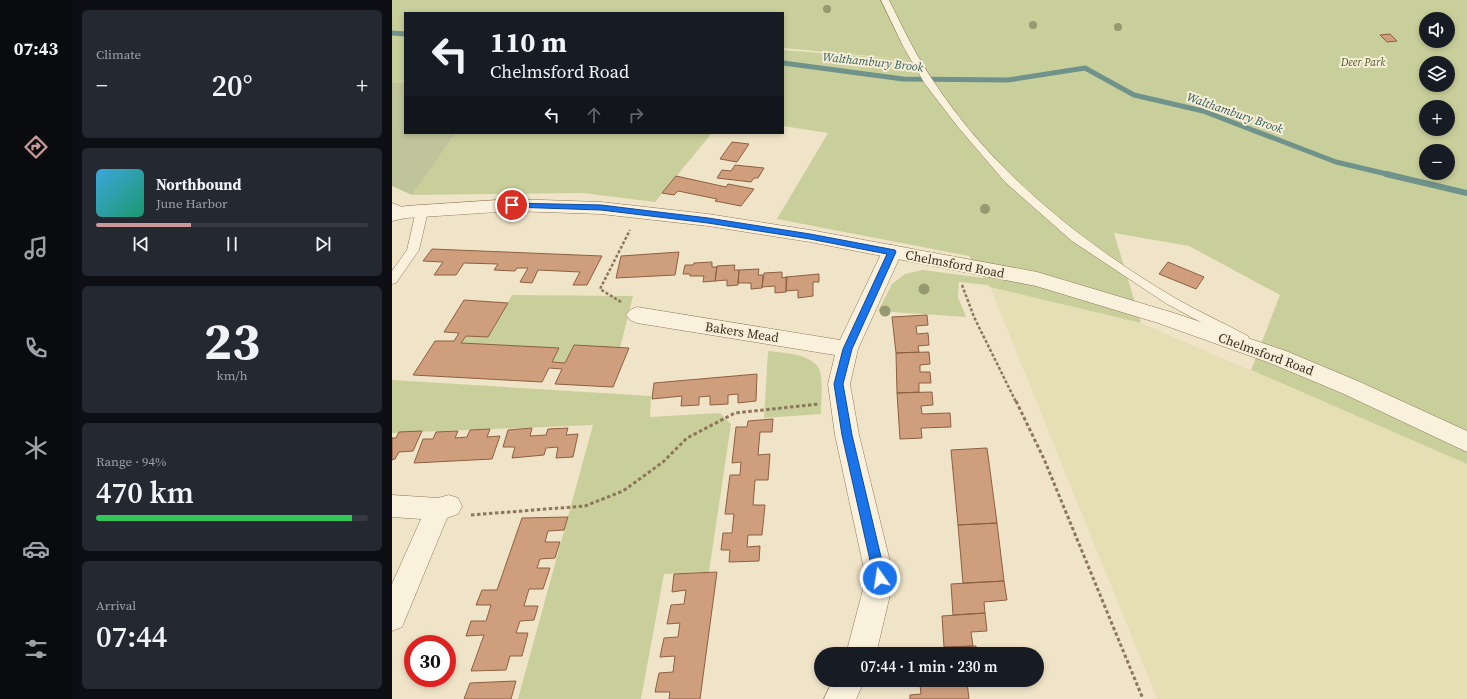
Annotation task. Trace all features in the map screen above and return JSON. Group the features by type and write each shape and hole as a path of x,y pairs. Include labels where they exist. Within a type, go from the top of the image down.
{"street":[{"name":"Chelmsford Road","path":"403,211 512,205 546,205 640,212 708,220 810,236 1037,279 1166,318 1278,357 1352,388 1467,442"},
{"path":"863,647 880,578 847,435 838,384 847,349 892,252"},
{"name":"Bakers Mead","path":"641,315 847,349"},
{"path":"392,506 440,511 392,617"},
{"path":"839,699 846,687"}],"lane":[{"path":"885,0 908,48 930,84 961,125 1009,180 1076,238 1171,301 1278,357"},
{"path":"392,280 413,250 403,211"}],"path":[{"path":"640,212 600,289 641,315"},
{"path":"966,266 962,284 974,317 1044,459 1143,699"},
{"path":"440,511 585,506 623,491 663,462 687,438 735,412 842,402"}],"shaded area":[{"path":"990,287 1141,323 1467,464 1467,699 1157,699"}],"green space":[{"name":"Deer Park","path":"392,0 1467,0 1467,464 1251,370 1280,295 1189,246 1114,233 1141,323 990,287 988,285 959,282 958,297 966,317 878,311 892,284 905,274 923,270 984,278 969,256 777,219 828,133 784,126 784,50 912,60 784,48 784,12 404,12 404,83 392,82"},
{"path":"392,82 404,83 404,134 455,134 412,195 392,186"},
{"path":"455,134 711,134 655,202 582,193 412,195"},
{"path":"512,295 633,296 620,348 574,345 565,363 552,362 559,349 461,343 466,336 488,337"},
{"path":"768,351 802,356 814,362 820,371 822,382 821,414 764,418"},
{"path":"392,380 651,396 650,417 720,413 731,424 709,572 664,574 641,699 518,699 593,425 392,433"}],"building":[{"path":"1390,34 1397,41 1387,42 1380,35"},
{"path":"732,142 749,144 737,162 720,159"},
{"path":"735,165 764,168 758,178 754,178 751,182 717,178 722,170 731,171"},
{"path":"676,176 726,187 728,184 754,189 741,206 715,201 717,199 678,191 674,195 662,193"},
{"path":"432,249 602,256 587,285 573,285 580,272 538,270 532,283 520,282 528,268 517,268 515,271 494,270 498,264 464,263 456,275 434,275 443,262 423,261"},
{"path":"679,252 675,275 616,278 621,256"},
{"path":"712,262 712,267 717,267 715,281 703,282 704,276 690,276 690,274 683,274 685,265"},
{"path":"1168,262 1204,277 1196,289 1159,274"},
{"path":"735,265 734,270 739,270 738,285 727,286 727,280 715,281 717,266"},
{"path":"759,269 758,275 763,275 762,288 751,289 751,283 738,283 739,270"},
{"path":"782,272 782,278 787,277 786,292 775,293 775,286 762,287 764,273"},
{"path":"819,274 819,282 813,282 813,296 798,298 798,290 786,291 786,277"},
{"path":"464,300 508,303 488,337 466,336 461,343 559,348 552,362 565,363 574,345 629,348 613,387 555,384 562,369 549,368 542,382 413,375 435,341 454,341 459,333 444,332"},
{"path":"927,315 928,325 916,326 917,334 928,333 929,345 918,346 919,352 896,353 892,317"},
{"path":"929,352 930,364 920,365 920,372 930,372 931,383 919,383 919,392 897,393 896,353"},
{"path":"757,374 756,401 738,403 738,394 728,395 728,404 710,405 710,396 699,397 699,405 681,406 682,396 652,399 654,383"},
{"path":"932,392 933,405 921,406 922,414 950,413 951,427 921,428 922,438 900,439 897,393"},
{"path":"773,419 772,432 760,432 758,455 770,454 768,480 755,480 753,505 765,505 762,535 748,535 747,547 760,546 759,561 729,562 730,550 721,550 723,533 732,533 734,514 725,514 730,475 740,475 741,462 732,463 736,427 747,427 748,421"},
{"path":"532,428 530,436 546,435 548,429 568,428 566,435 578,434 573,457 556,458 558,447 546,448 544,455 512,458 515,447 503,447 508,430"},
{"path":"490,429 487,437 500,436 492,459 414,463 423,439 433,439 436,432 458,431 455,438 467,437 470,430"},
{"path":"422,431 413,451 399,452 395,459 392,460 392,438 396,438 399,432"},
{"path":"987,448 997,523 958,525 951,450"},
{"path":"568,517 564,530 548,531 545,542 560,542 555,558 540,559 537,568 550,568 543,589 529,589 524,606 538,606 534,620 520,621 516,633 528,633 522,656 510,656 506,670 471,671 484,635 466,636 471,621 486,621 491,605 476,605 482,590 497,590 522,518"},
{"path":"997,523 1004,581 963,583 958,525"},
{"path":"717,572 700,699 669,699 670,692 655,692 659,673 673,672 675,656 660,657 664,638 678,637 680,623 667,624 671,605 684,604 686,590 672,592 674,574"},
{"path":"1004,581 1007,600 984,602 985,613 953,615 951,584"},
{"path":"985,613 987,631 971,632 973,646 944,647 942,616"},
{"path":"976,646 976,647 954,647"},
{"path":"516,681 511,699 464,699 470,683"},
{"path":"920,687 968,687 969,699 910,699 910,695 921,694"}],"waterway":[{"name":"Walthambury Brook","path":"392,33 404,34"},
{"name":"Walthambury Brook","path":"784,63 903,79 1008,80 1085,68 1134,95 1203,111 1336,162 1391,175"},
{"name":"Walthambury Brook","path":"1386,174 1467,193"}],"route":[{"path":"512,205 553,205 601,208 708,220 810,236 892,252 847,349 838,384 847,435 880,578"}]}
